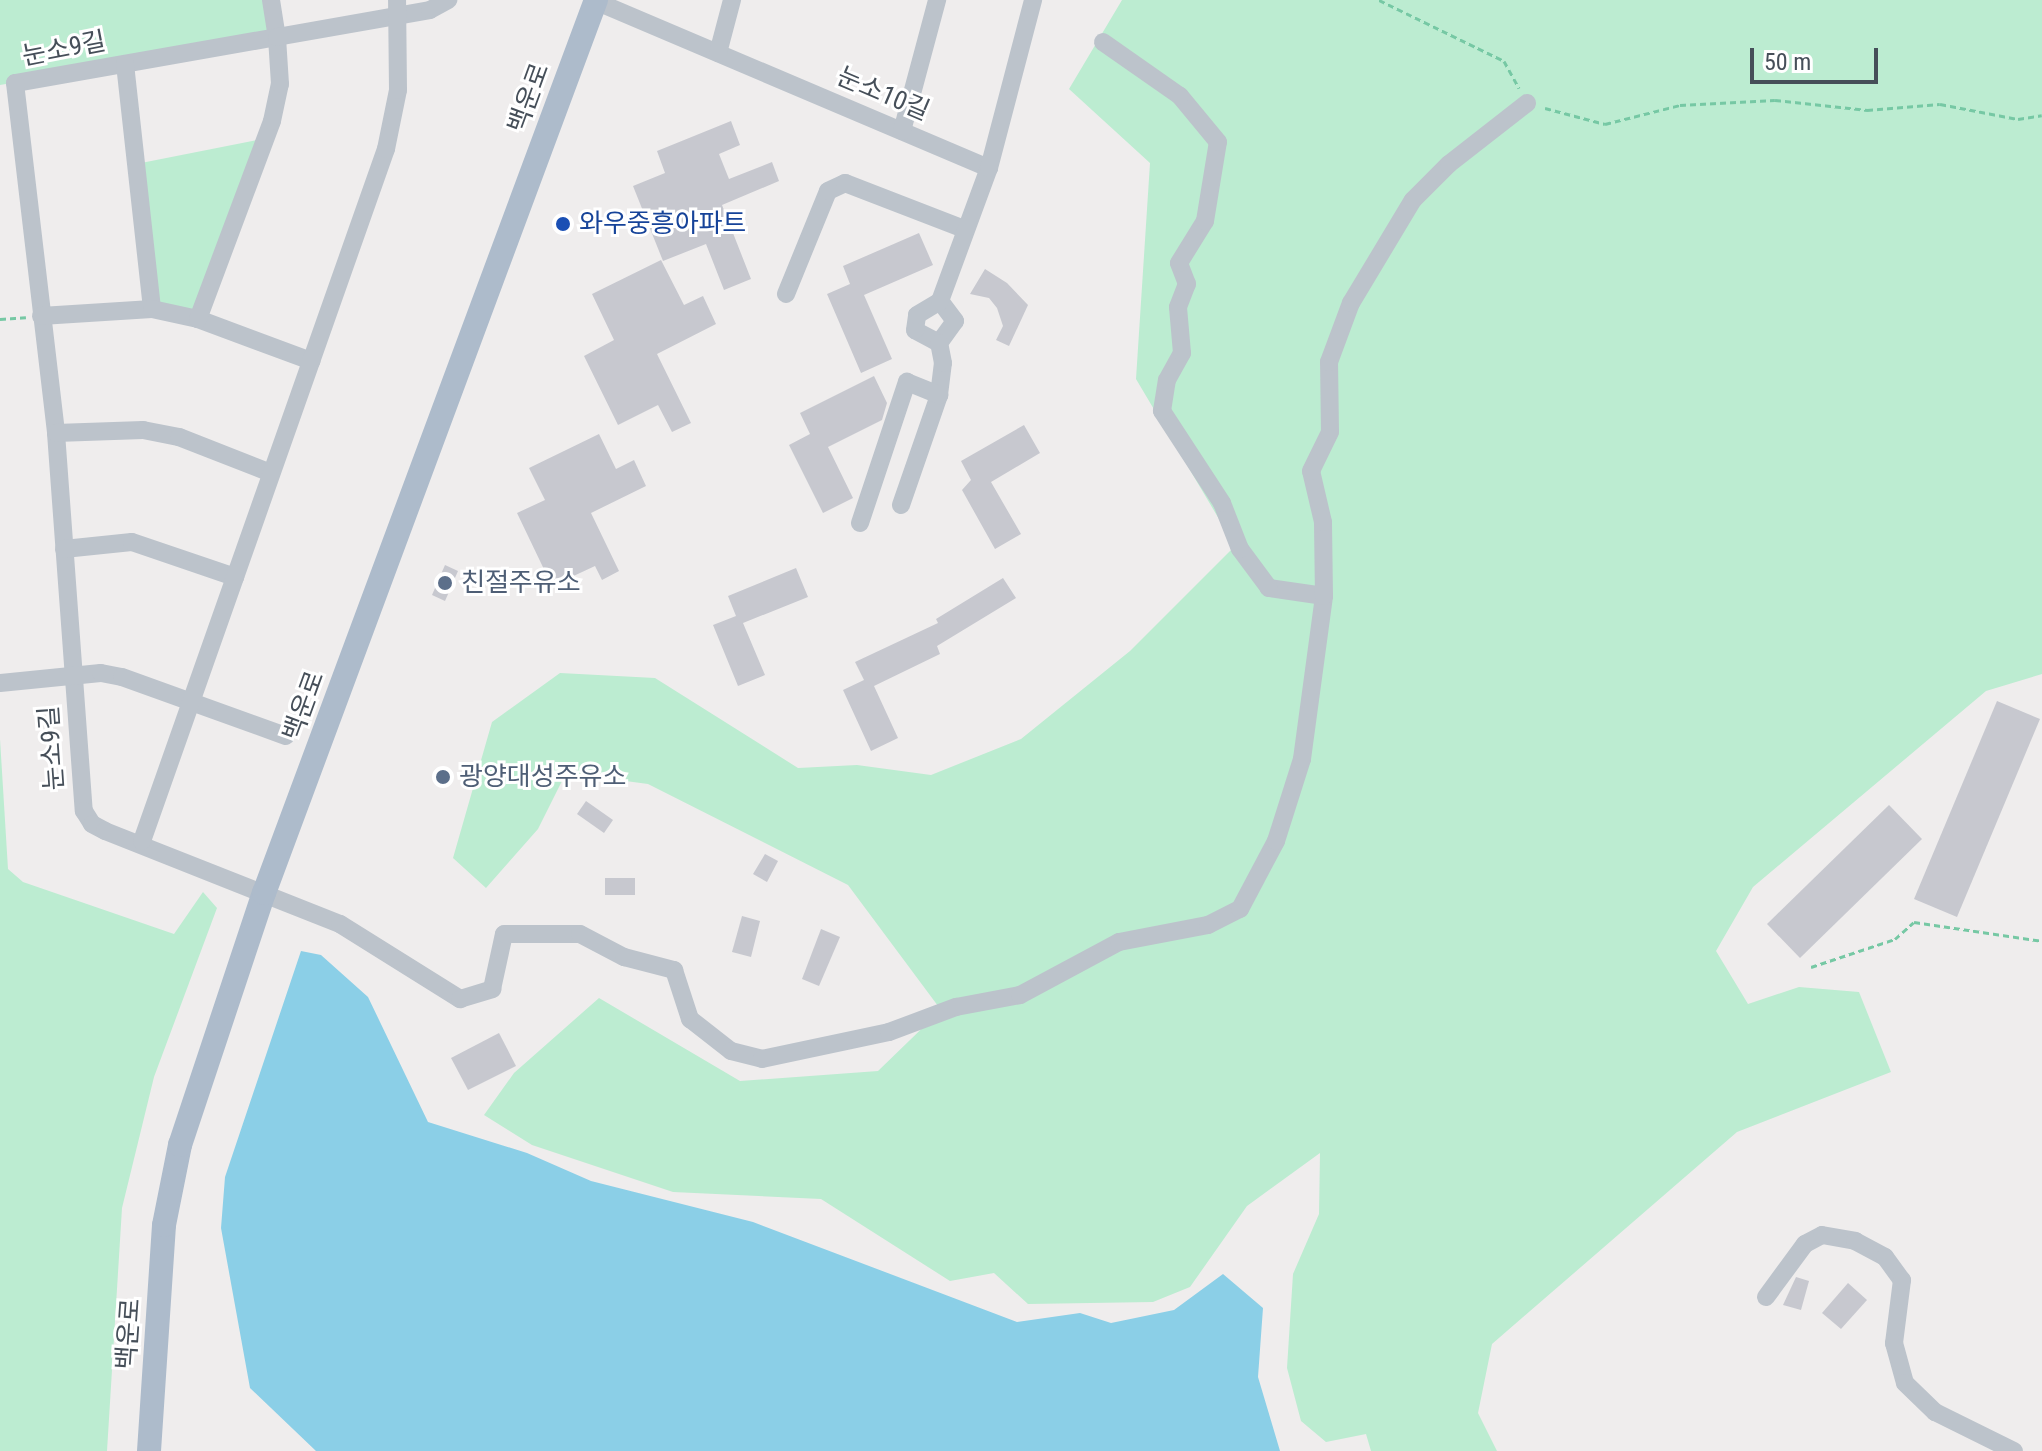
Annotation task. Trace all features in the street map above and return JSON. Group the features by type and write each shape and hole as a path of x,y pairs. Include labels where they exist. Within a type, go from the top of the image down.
{"main road":[{"name":"백운로","path":"149,1451 164,1225 180,1145 264,893 595,0"}],"street":[{"path":"198,319 272,121 280,84 271,0"},
{"name":"눈소9길","path":"448,0 430,10 398,8 277,37 15,83 56,433 84,811 92,824 142,841 340,924 460,999 492,989 504,934 580,934 624,957 674,970 690,1019 731,1051 762,1059 889,1032 956,1007 1020,995 1119,942 1208,925 1240,909 1276,841 1302,759 1324,596"},
{"name":"눈소10길","path":"595,0 989,168"},
{"path":"718,53 732,0"},
{"path":"902,131 937,0"},
{"path":"939,343 915,330 917,315 940,301 989,168 1033,0"},
{"path":"142,841 386,149 398,90 398,8"},
{"path":"1103,42 1180,96 1218,142 1205,221 1179,263 1187,284 1178,307 1182,353 1167,380 1162,411 1222,503 1240,549 1269,588 1324,596 1323,522 1311,471 1330,432 1329,362 1351,303 1413,200 1449,164 1527,103"},
{"path":"125,64 152,309"},
{"path":"786,294 828,191 845,183 964,229"},
{"path":"901,505 939,395 943,363 939,343 955,321 940,301"},
{"path":"41,316 152,309 198,319 311,361"},
{"path":"860,523 907,382 939,395"},
{"path":"56,433 109,428 155,432 271,473"},
{"path":"64,549 132,542 235,577"},
{"path":"0,683 73,676 122,677 286,736"},
{"path":"1766,1297 1805,1244 1822,1235 1855,1241 1885,1257 1902,1280 1894,1343 1905,1383 1935,1412 2014,1451"}],"path":[{"path":"1379,0 1504,61 1527,103 1605,124 1680,105 1775,100 1867,110 1940,104 2018,119 2042,115"},
{"path":"0,319 41,316"},
{"path":"1811,967 1895,939 1914,922 2042,941"}],"green space":[{"path":"0,0 271,0 277,37 0,85"},
{"path":"1122,0 2042,0 2042,674 1986,691 1753,887 1716,951 1748,1004 1799,987 1859,992 1891,1072 1737,1132 1492,1344 1478,1413 1497,1451 1371,1451 1366,1434 1326,1442 1301,1421 1287,1368 1293,1274 1319,1214 1320,1153 1247,1206 1190,1287 1153,1302 1028,1304 994,1273 950,1281 821,1199 673,1192 532,1145 484,1115 514,1073 599,998 740,1081 878,1071 941,1010 848,885 648,784 566,773 538,829 486,888 453,858 492,722 560,673 655,678 798,768 857,765 931,775 1021,739 1130,651 1235,546 1136,379 1150,163 1069,89"},
{"path":"267,138 198,319 152,309 136,164"},
{"path":"0,739 8,869 23,882 174,934 203,892 217,908 154,1077 122,1208 107,1451 0,1451"}],"water":[{"path":"301,951 321,955 368,997 428,1122 527,1153 591,1181 753,1222 1017,1322 1080,1313 1111,1323 1174,1310 1223,1274 1263,1308 1258,1377 1280,1451 316,1451 250,1388 221,1228 225,1177"}],"building":[{"path":"731,121 740,145 719,154 729,179 772,162 779,181 722,205 751,279 724,290 706,244 663,261 633,186 665,173 657,151"},
{"path":"919,233 933,265 864,295 892,359 861,373 827,294 850,284 843,266"},
{"path":"661,260 684,305 703,296 716,324 657,354 691,423 672,432 658,405 618,425 584,356 614,340 592,294"},
{"path":"985,269 1007,283 1028,305 1009,346 996,340 1003,326 997,308 989,298 970,294"},
{"path":"874,376 887,403 882,420 828,447 853,498 823,513 789,445 810,434 800,413"},
{"path":"1024,425 1040,453 991,482 1021,534 995,549 962,490 971,480 961,461"},
{"path":"599,434 616,469 634,460 646,486 591,513 619,571 602,580 595,566 552,586 517,513 545,500 529,468"},
{"name":"친절주유소","path":"445,565 458,571 445,601 432,595"},
{"path":"796,568 808,597 743,623 765,675 738,686 713,625 736,616 728,596"},
{"path":"1003,578 1016,598 937,646 940,654 874,686 898,738 871,751 843,690 864,680 855,662 938,623 936,619"},
{"path":"1997,701 2040,719 1957,917 1914,899"},
{"path":"586,801 613,820 604,833 577,814"},
{"path":"1889,805 1922,839 1800,958 1767,924"},
{"path":"765,854 778,861 767,882 753,874"},
{"path":"605,878 635,878 635,895 605,895"},
{"path":"742,916 760,921 751,957 732,952"},
{"path":"821,929 840,937 819,986 802,979"},
{"path":"499,1033 516,1066 468,1090 451,1058"},
{"path":"1796,1277 1809,1281 1801,1310 1783,1305"},
{"path":"1848,1283 1867,1300 1841,1329 1822,1313"}],"place":[{"name":"와우중흥아파트","path":"563,224"},
{"name":"친절주유소","path":"445,583"},
{"name":"광양대성주유소","path":"443,777"}]}
